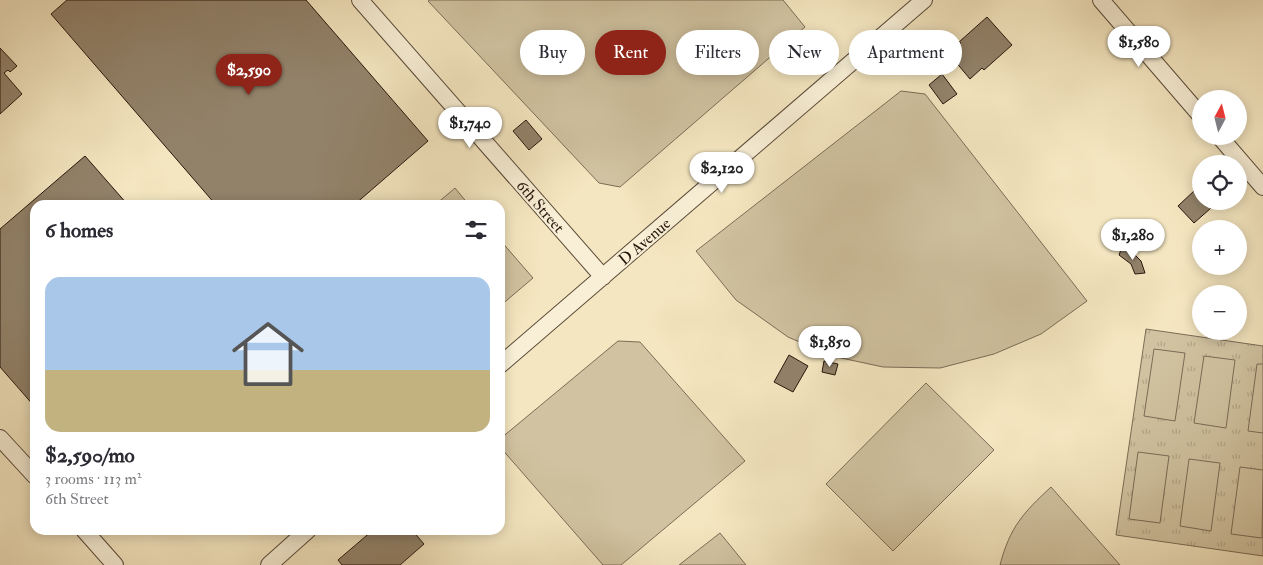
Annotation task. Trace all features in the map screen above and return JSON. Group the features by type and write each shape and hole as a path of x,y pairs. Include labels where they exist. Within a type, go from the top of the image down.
{"street":[{"name":"6th Street","path":"360,0 603,277"},
{"name":"D Avenue","path":"505,361 924,0"},
{"path":"1101,0 1192,106"},
{"path":"1227,145 1263,187"},
{"path":"0,438 30,471"},
{"path":"88,535 115,565"},
{"path":"269,565 302,535"}],"green space":[{"path":"783,0 805,27 802,30 769,30 769,58 759,67 759,30 676,30 676,75 750,75 620,187 599,183 428,1"},
{"path":"901,91 925,94 1087,301 1041,334 994,354 940,368 883,367 832,356 788,337 736,300 696,251"},
{"path":"455,188 465,200 441,200"},
{"path":"505,246 533,278 505,302"},
{"path":"1146,329 1192,336 1192,340 1222,340 1263,346 1263,556 1116,535"},
{"path":"618,341 640,342 745,461 621,565 603,565 505,453 505,435"},
{"path":"1154,349 1185,353 1175,421 1144,416"},
{"path":"1204,356 1235,360 1226,428 1194,423"},
{"path":"1257,364 1263,364 1263,433 1248,431"},
{"path":"926,383 994,450 893,551 826,484"},
{"path":"1138,452 1169,456 1160,523 1129,519"},
{"path":"1189,459 1220,463 1211,531 1180,526"},
{"path":"1240,467 1263,470 1262,538 1231,534"},
{"path":"1051,487 1120,565 1000,565 1013,530 1025,513"},
{"path":"720,533 746,565 679,565"}],"building":[{"path":"67,0 306,0 428,141 360,200 212,200 51,14"},
{"path":"987,17 1012,45 984,70 982,68 970,79 962,69 962,39"},
{"path":"0,48 17,66 10,72 8,70 4,73 22,94 0,114"},
{"path":"943,75 957,94 943,104 929,85"},
{"path":"526,120 542,139 529,150 513,131"},
{"path":"85,156 124,200 34,200"},
{"path":"1192,193 1192,210 1209,210 1197,220 1192,221 1178,206"},
{"path":"30,203 30,401 0,367 0,229"},
{"path":"1122,247 1132,252 1141,261 1145,273 1135,274 1131,264 1119,255"},
{"path":"789,355 808,366 793,392 774,382"},
{"path":"824,361 838,364 835,375 822,372"},
{"path":"367,535 416,535 424,544 400,565 342,565 338,560"}]}
